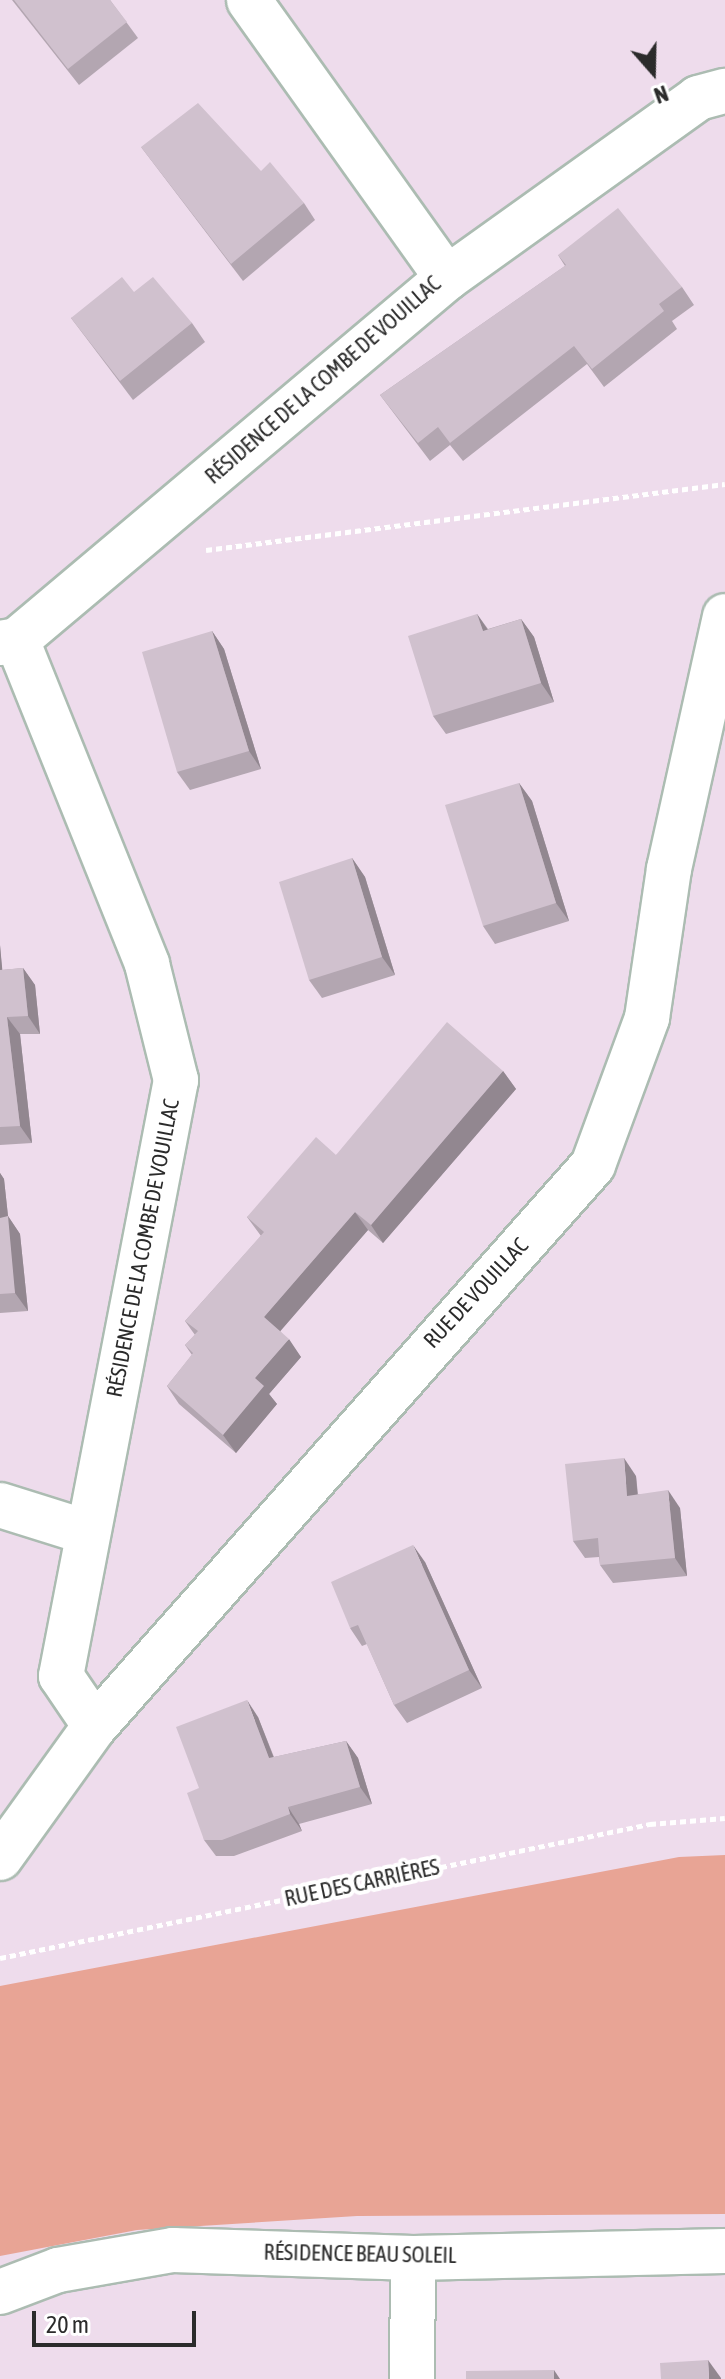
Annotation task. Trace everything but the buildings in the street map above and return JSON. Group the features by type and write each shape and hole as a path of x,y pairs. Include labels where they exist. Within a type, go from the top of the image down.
{"street":[{"name":"RÉSIDENCE DE LA COMBE DE VOUILLAC","path":"95,1726 61,1676 86,1532 176,1080 147,964 9,642 447,278 249,0"},
{"path":"447,278 698,98 725,91"},
{"name":"RUE DE VOUILLAC","path":"0,1858 95,1726 363,1415 593,1165 647,1018 669,869 725,616"},
{"path":"0,1505 86,1532"},
{"name":"RÉSIDENCE BEAU SOLEIL","path":"0,2292 58,2270 173,2250 413,2258 725,2251"},
{"path":"412,2379 413,2258"}],"path":[{"path":"189,552 725,484"},
{"name":"RUE DES CARRIÈRES","path":"0,1958 650,1824 725,1818"}],"shaded area":[{"path":"725,1855 725,2214 357,2216 137,2230 0,2256 0,1986 679,1857"}]}
